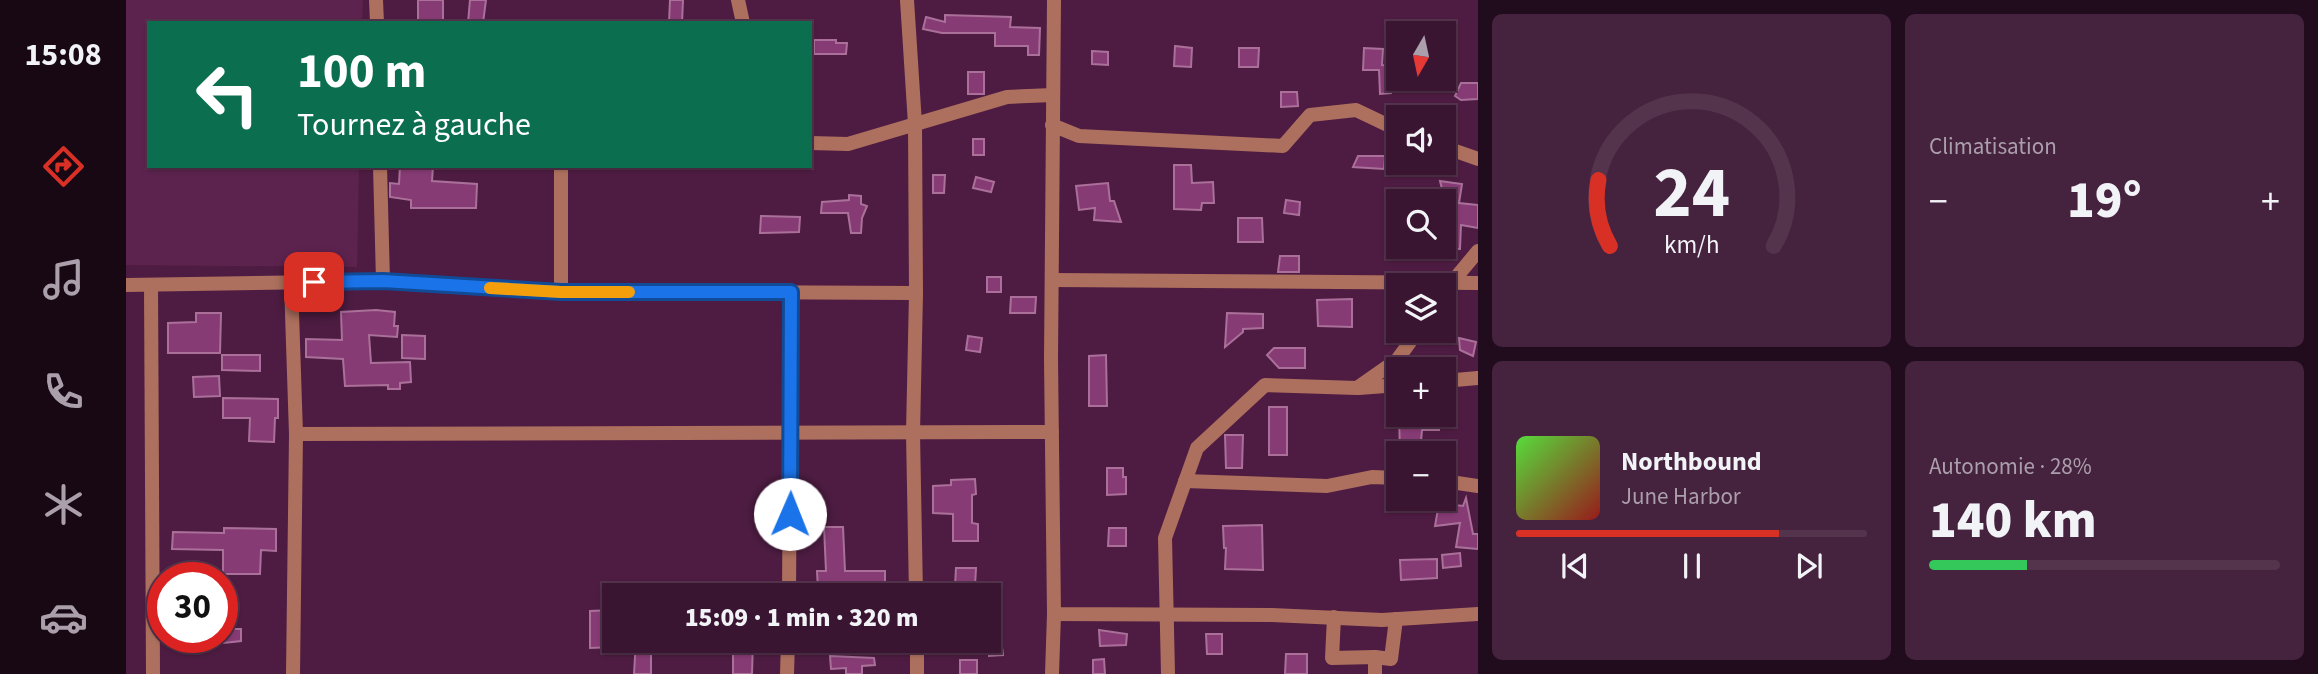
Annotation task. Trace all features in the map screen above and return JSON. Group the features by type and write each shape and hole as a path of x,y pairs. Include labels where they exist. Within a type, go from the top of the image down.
{"street":[{"path":"376,0 377,21"},
{"path":"738,0 743,21"},
{"path":"907,0 915,124 913,433 916,583"},
{"path":"1052,674 1054,0"},
{"path":"812,143 848,144 1007,97 1053,95"},
{"path":"1052,125 1079,136 1283,146 1310,115 1356,110 1386,124"},
{"path":"1456,151 1478,159"},
{"path":"380,168 383,281"},
{"path":"561,168 561,292"},
{"path":"1456,277 1478,251"},
{"path":"1052,280 1386,287"},
{"path":"126,285 383,281 561,292 916,293"},
{"path":"291,283 296,434 293,674"},
{"path":"1456,287 1478,283"},
{"path":"151,285 153,674"},
{"path":"789,583 791,292"},
{"path":"1357,388 1397,360 1409,343"},
{"path":"1456,380 1478,378"},
{"path":"1168,674 1165,538 1197,447 1265,385 1357,388 1386,386"},
{"path":"296,434 1052,432"},
{"path":"1185,481 1327,486 1372,477 1386,478"},
{"path":"1456,483 1478,486"},
{"path":"1054,614 1167,613 1396,619 1478,614"},
{"path":"1334,617 1332,658 1391,659 1396,619"},
{"path":"787,674 788,653"},
{"path":"917,653 917,674"},
{"path":"1375,657 1375,674"}],"shaded area":[{"path":"126,0 363,0 362,21 147,21 147,168 359,168 357,267 126,265"}],"building":[{"path":"418,0 443,0 443,21 418,21"},
{"path":"470,0 486,0 483,21 468,21"},
{"path":"670,0 683,0 682,21 669,21"},
{"path":"945,15 1011,17 1010,27 1040,28 1039,55 1028,55 1028,46 995,46 995,33 942,33 923,29 926,17 945,22"},
{"path":"814,40 847,43 846,54 814,54"},
{"path":"1175,46 1192,48 1191,67 1174,66"},
{"path":"1239,48 1259,48 1258,67 1239,67"},
{"path":"1364,48 1383,49 1382,65 1386,65 1386,91 1391,93 1380,94 1379,70 1363,70"},
{"path":"1092,51 1108,52 1108,65 1092,64"},
{"path":"968,72 984,72 984,94 968,94"},
{"path":"1461,83 1478,83 1478,99 1461,100 1455,96"},
{"path":"1281,92 1297,92 1298,106 1281,107"},
{"path":"973,139 984,139 984,155 973,155"},
{"path":"1358,156 1385,156 1384,169 1353,167"},
{"path":"1174,165 1191,165 1192,183 1213,182 1214,203 1202,203 1201,210 1174,209"},
{"path":"400,168 433,168 432,181 477,184 476,208 411,208 411,200 390,197 390,183 399,184"},
{"path":"933,175 945,175 944,193 933,193"},
{"path":"976,177 994,182 991,192 973,188"},
{"path":"1440,181 1462,184 1459,203 1478,205 1478,228 1461,225 1460,249 1456,249 1456,189 1442,189"},
{"path":"1108,183 1110,201 1114,201 1121,222 1094,220 1095,208 1079,210 1076,186"},
{"path":"849,195 861,196 861,204 867,206 862,218 861,233 851,233 848,213 821,213 822,202 849,200"},
{"path":"1286,200 1300,202 1299,215 1284,213"},
{"path":"761,216 800,217 799,232 760,233"},
{"path":"1238,218 1262,218 1263,242 1238,242"},
{"path":"1280,256 1299,256 1299,272 1278,272"},
{"path":"987,277 1001,277 1001,292 987,292"},
{"path":"1011,297 1036,297 1035,313 1010,313"},
{"path":"1352,299 1352,327 1318,326 1317,300"},
{"path":"341,312 395,312 394,326 398,326 397,337 369,335 371,363 410,362 411,382 400,383 400,389 388,389 388,385 345,386 343,359 306,357 306,339 342,340"},
{"path":"196,313 221,313 220,353 168,353 168,323 196,322"},
{"path":"1227,313 1263,314 1263,328 1243,329 1243,332 1225,347"},
{"path":"402,335 425,336 425,359 402,358"},
{"path":"968,336 982,338 980,352 966,350"},
{"path":"1459,338 1476,342 1473,356 1460,350"},
{"path":"1274,348 1305,348 1305,368 1279,368 1267,355"},
{"path":"222,355 260,355 260,371 222,370"},
{"path":"1106,355 1107,406 1089,406 1089,356"},
{"path":"219,376 220,396 194,397 193,377"},
{"path":"223,398 278,399 274,442 249,441 250,418 223,418"},
{"path":"1269,407 1287,407 1287,455 1269,455"},
{"path":"1399,427 1439,427 1439,430 1422,430 1421,441 1400,441"},
{"path":"1225,435 1243,435 1242,468 1226,468"},
{"path":"1107,468 1123,468 1126,494 1107,495"},
{"path":"975,479 972,523 978,524 978,541 953,541 953,514 933,513 933,486 951,485 951,480"},
{"path":"1466,498 1473,534 1478,534 1478,549 1456,547 1460,523 1435,526 1438,511 1456,511 1456,505 1463,506"},
{"path":"1262,525 1263,570 1225,569 1223,526"},
{"path":"824,527 843,527 845,571 885,571 885,583 818,583 817,571 826,571"},
{"path":"224,528 276,529 276,551 261,550 260,574 238,574 238,562 223,562 223,550 172,549 173,532 224,533"},
{"path":"1109,528 1126,528 1126,546 1108,546"},
{"path":"1460,553 1461,566 1443,568 1442,555"},
{"path":"1437,559 1437,578 1401,580 1400,560"},
{"path":"956,568 976,568 975,583 955,583"},
{"path":"602,610 602,648 590,648 590,611"},
{"path":"238,629 241,629 241,641 238,641"},
{"path":"1099,630 1127,634 1126,645 1100,646"},
{"path":"1206,634 1222,634 1222,654 1207,654"},
{"path":"1001,638 1003,655 989,656 989,653 1001,653"},
{"path":"635,653 651,653 651,674 634,674"},
{"path":"733,653 753,653 752,674 733,674"},
{"path":"1286,654 1307,654 1307,674 1285,674"},
{"path":"830,656 874,658 875,665 862,666 862,674 846,674 846,668 831,669"},
{"path":"1104,659 1105,674 1093,674 1093,660"},
{"path":"960,660 977,660 977,674 960,674"}],"slow traffic":[{"path":"490,288 629,292"}],"route":[{"path":"314,282 383,281 561,292 791,292 790,514"}]}
